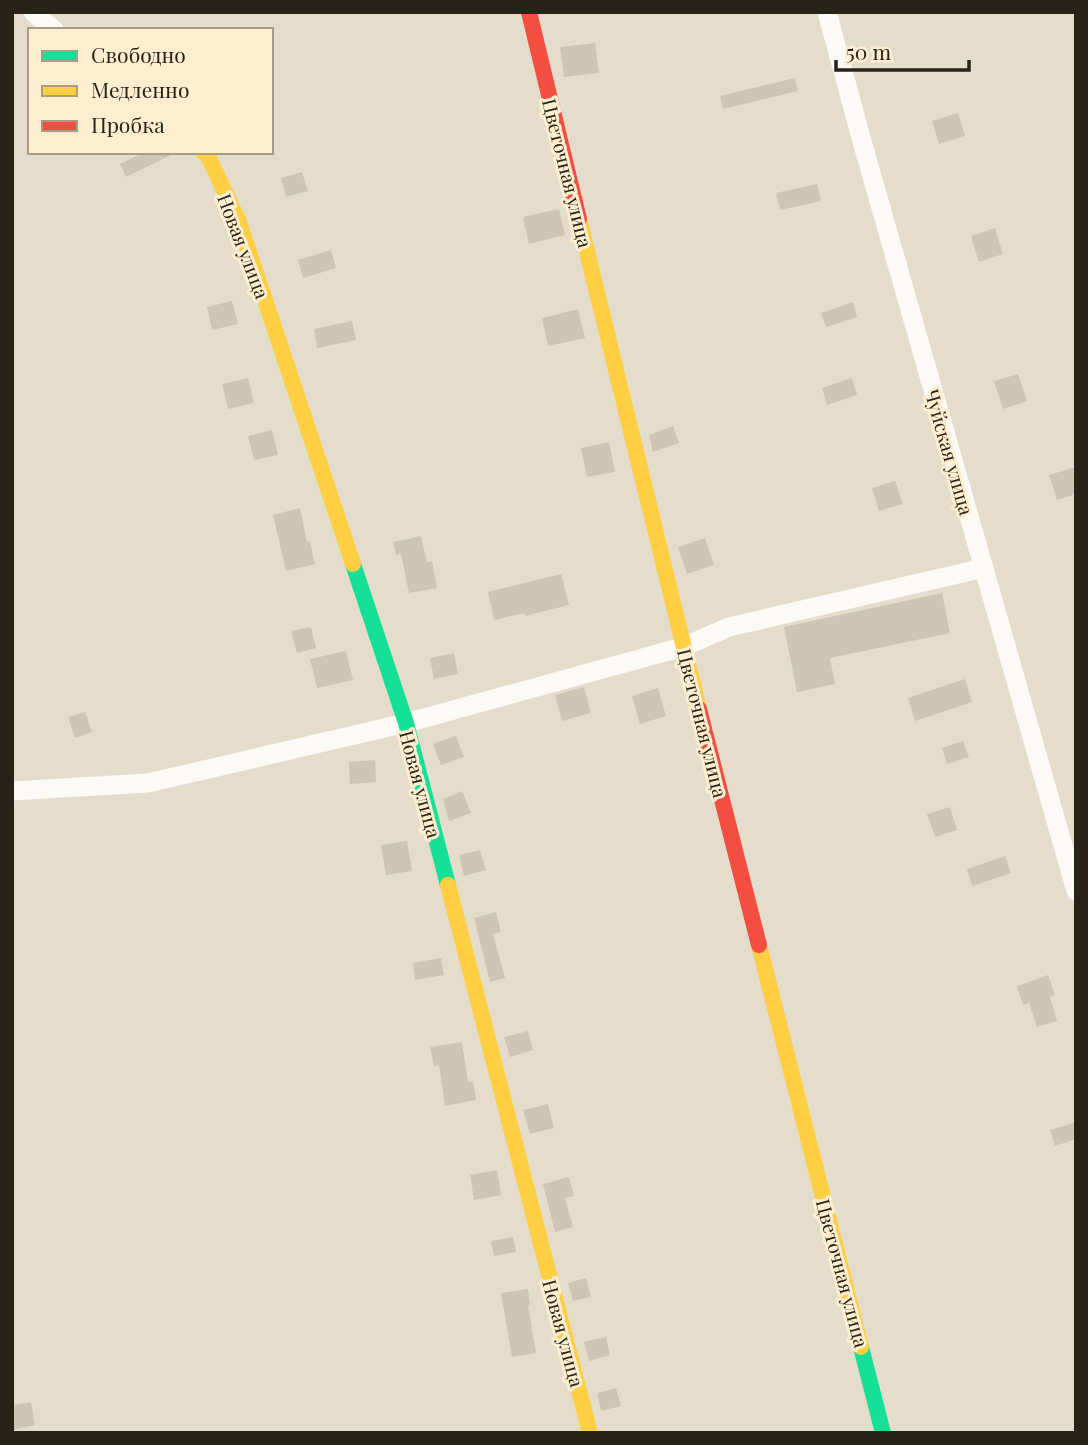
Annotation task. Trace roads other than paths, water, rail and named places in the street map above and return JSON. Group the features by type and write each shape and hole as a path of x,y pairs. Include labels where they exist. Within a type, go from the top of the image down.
{"street":[{"path":"33,12 52,28"},
{"name":"Цветочная улица","path":"529,12 683,647 883,1433"},
{"name":"Чуйская улица","path":"827,12 1076,891"},
{"name":"Новая улица","path":"206,154 239,222 406,723 590,1433"},
{"path":"12,791 148,783 406,723 683,647 729,627 984,568"}]}
